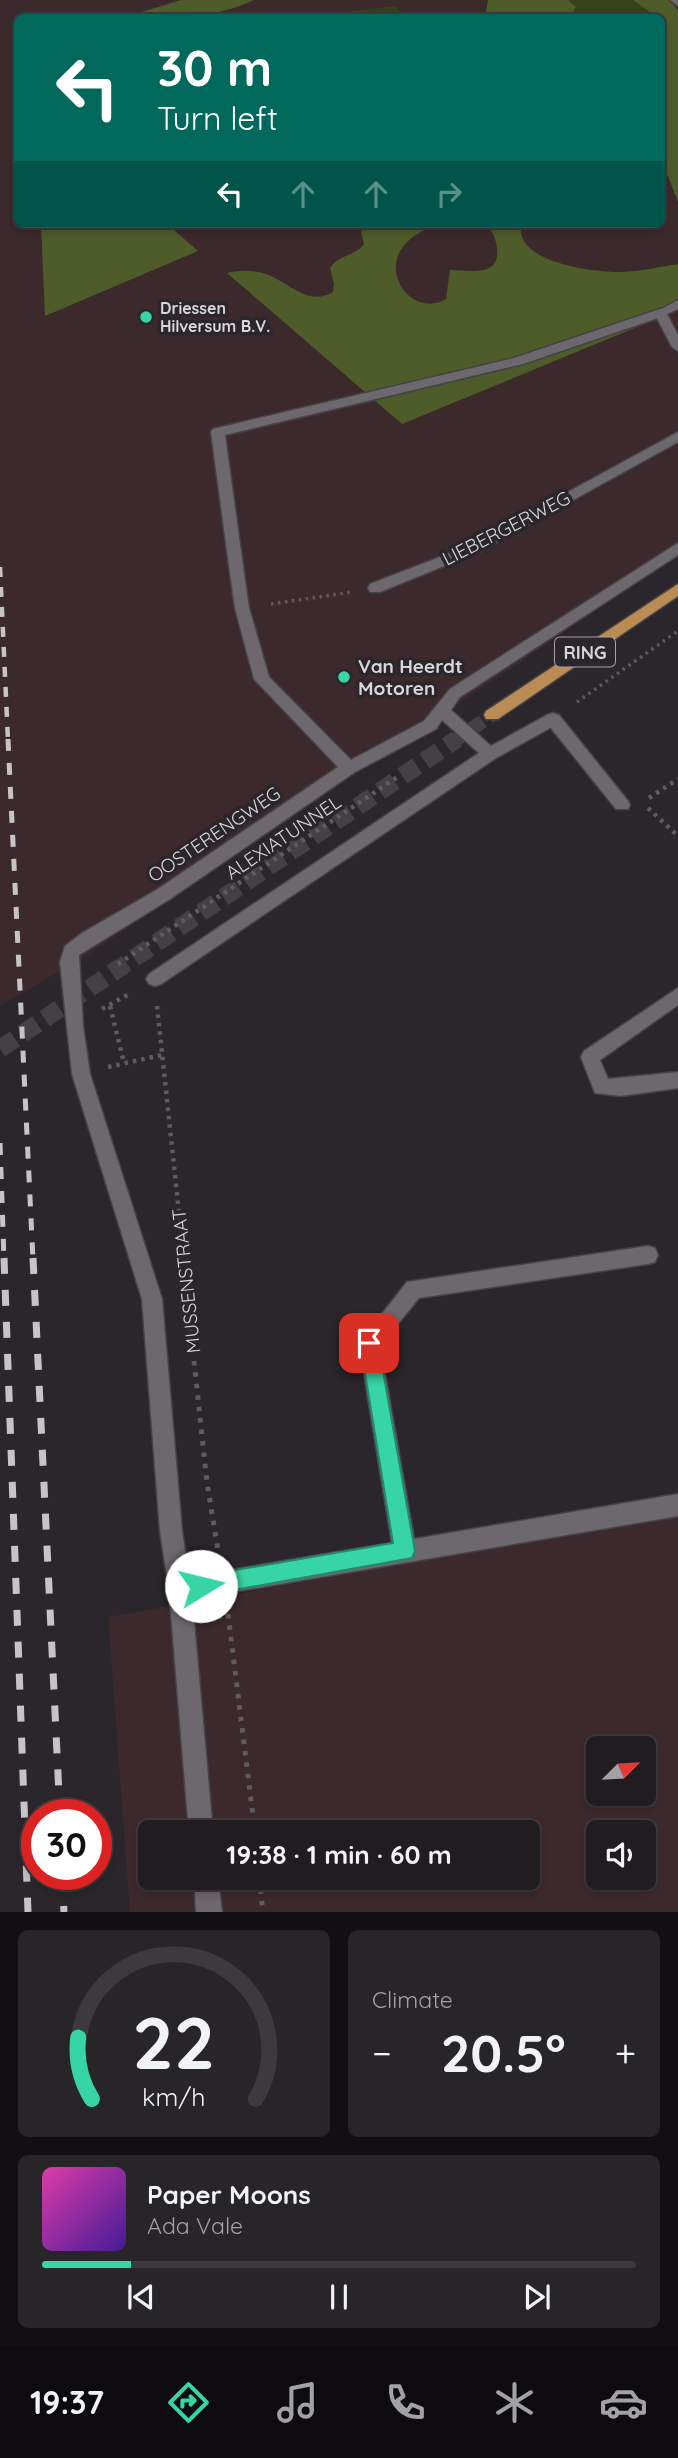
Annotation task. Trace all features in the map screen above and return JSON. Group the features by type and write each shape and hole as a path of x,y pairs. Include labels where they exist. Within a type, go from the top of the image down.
{"main road":[{"name":"RING","path":"492,715 678,589"}],"street":[{"path":"349,768 262,679 242,608 218,432 518,360 660,313 678,304"},
{"path":"660,313 678,347"},
{"name":"LIEBERGERWEG","path":"375,588 476,548 678,436"},
{"name":"OOSTERENGWEG","path":"81,1074 69,962 71,951 78,944 164,894 349,768 430,725 455,693 678,548"},
{"path":"442,711 490,754"},
{"path":"155,979 490,754 553,719 622,805"},
{"path":"678,995 590,1057 602,1087 621,1088 678,1080"},
{"name":"MUSSENSTRAAT","path":"81,1074 152,1299 171,1531 180,1590 200,1820"},
{"path":"405,1551 369,1343 414,1289 648,1255"},
{"path":"180,1590 678,1505"},
{"path":"207,1890 209,1912"}],"path":[{"path":"242,608 375,588"},
{"path":"553,719 678,631"},
{"name":"ALEXIATUNNEL","path":"118,964 406,771"},
{"path":"678,779 642,803 678,836"},
{"path":"74,1026 155,979"},
{"name":"MUSSENSTRAAT","path":"155,979 207,1483 241,1704 254,1820"},
{"path":"110,1006 124,1063 162,1055"},
{"path":"261,1890 263,1912"}],"shaded area":[{"path":"0,0 655,0 678,32 678,555 86,956 0,1006"},
{"path":"678,1515 678,1912 130,1912 108,1617"}],"green space":[{"path":"181,0 254,0 238,7 207,14 135,14"},
{"path":"488,0 568,0 576,7 572,14 486,12"},
{"path":"568,0 633,0 653,14 572,14 576,7"},
{"path":"633,0 669,0 678,10 678,202 668,176 665,176 665,14 653,14"},
{"path":"394,6 404,14 338,14"},
{"path":"41,228 172,228 198,251 45,316"},
{"path":"367,228 432,228 416,235 402,249 396,264 398,279 405,292 417,301 431,304 446,299 450,270 474,271 493,265 497,258 497,249 488,228 521,228 522,237 529,248 541,256 574,267 618,272 678,264 678,310 402,424 227,273 261,273 307,295 324,296 333,292 330,268 364,244 361,231"}],"tunnel":[{"path":"454,741 492,715"},
{"path":"0,1049 457,739"}],"railway":[{"path":"0,567 8,741"},
{"path":"8,739 33,1260"},
{"path":"0,1143 4,1260"},
{"path":"4,1258 28,1912"},
{"path":"33,1258 59,1799"},
{"path":"63,1890 64,1912"}],"place":[{"name":"Driessen Hilversum B.V.","path":"146,317"},
{"name":"Van Heerdt Motoren","path":"344,677"}],"route":[{"path":"201,1586 405,1551 369,1343"}]}
